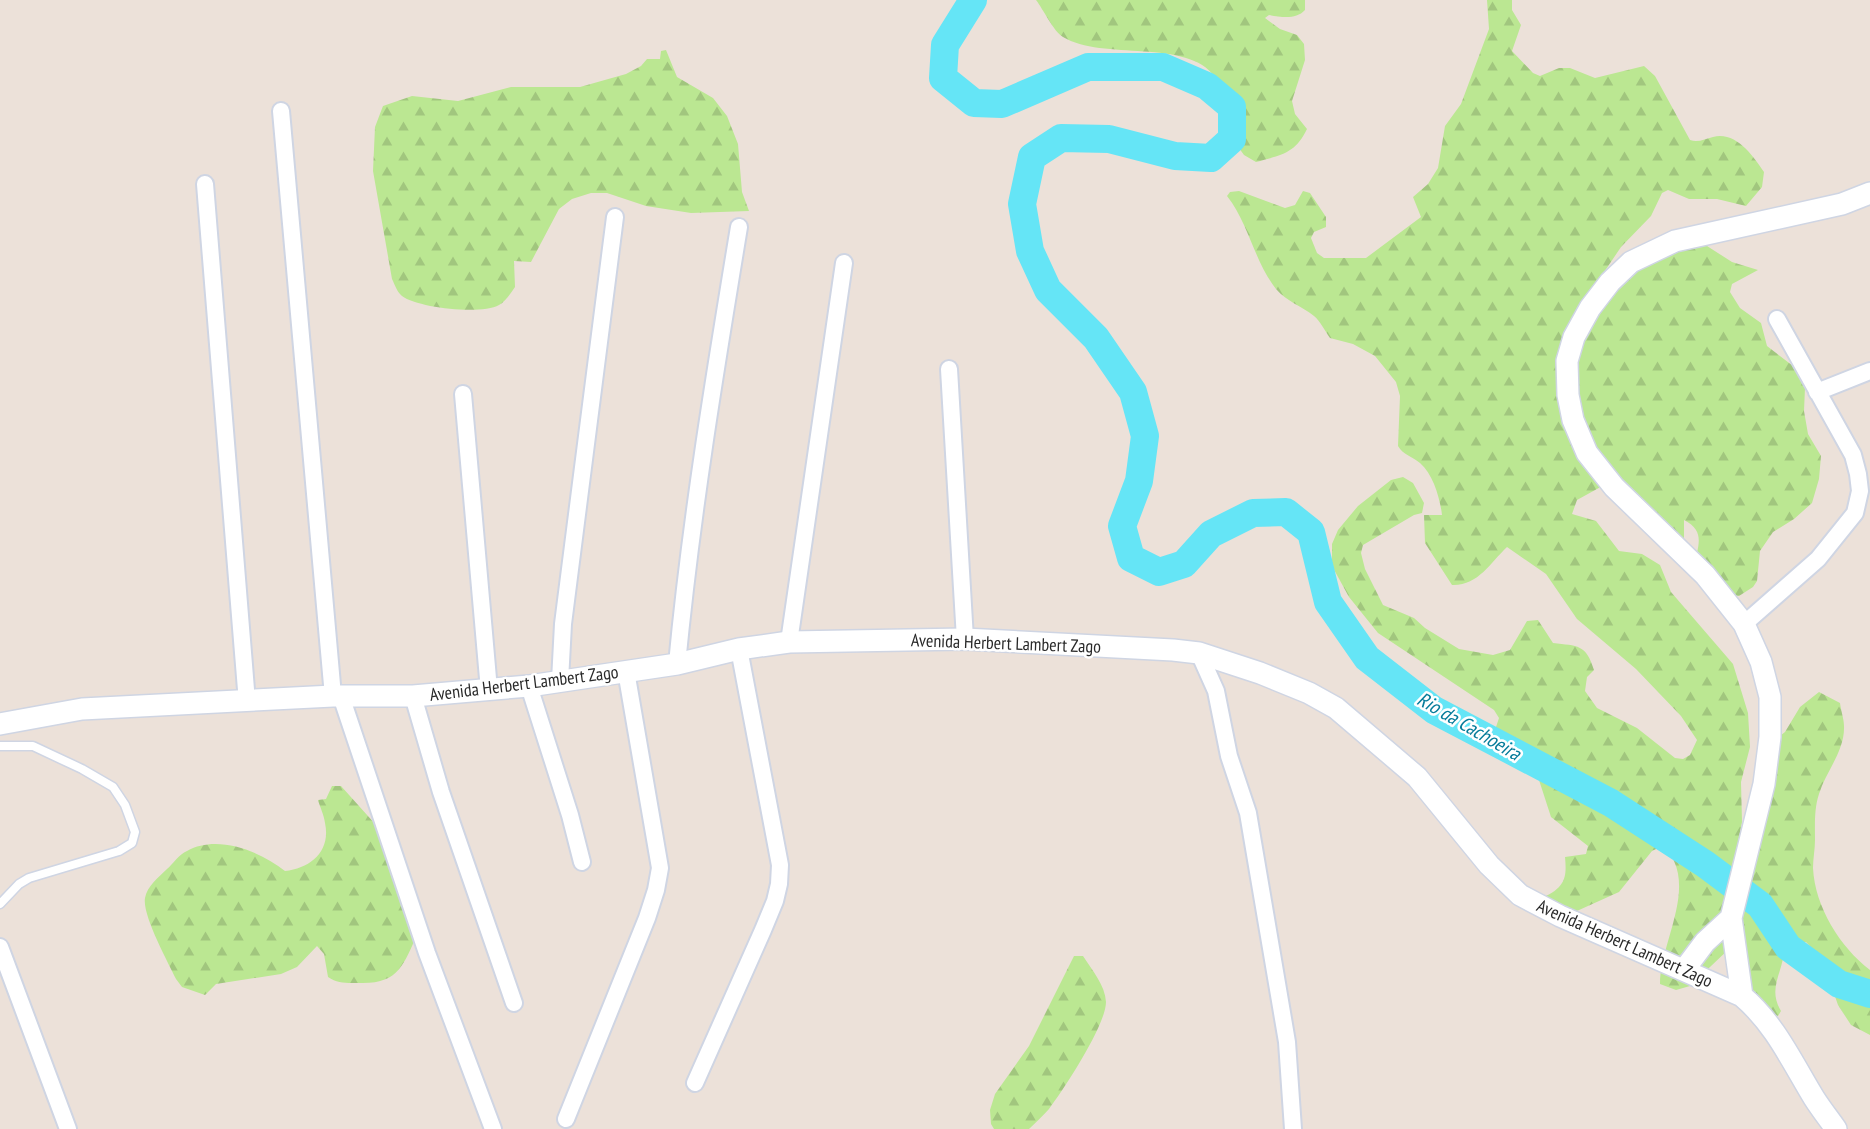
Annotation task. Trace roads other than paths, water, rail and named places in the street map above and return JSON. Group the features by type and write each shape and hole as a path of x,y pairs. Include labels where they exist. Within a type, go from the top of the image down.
{"street":[{"path":"281,111 337,696 427,953 493,1129"},
{"path":"205,184 247,702"},
{"path":"1742,996 1733,911 1764,784 1770,737 1770,697 1761,662 1744,624 1705,574 1614,487 1587,453 1573,420 1568,395 1567,361 1574,338 1590,308 1610,282 1631,262 1675,241 1842,204 1870,193"},
{"path":"560,681 563,624 615,217"},
{"path":"677,664 714,375 739,227"},
{"path":"789,642 844,263"},
{"path":"1744,624 1818,559 1856,513 1859,504 1858,474 1853,456 1777,319"},
{"path":"949,369 965,639"},
{"path":"1817,392 1870,371"},
{"path":"463,394 489,690"},
{"name":"Avenida Herbert Lambert Zago","path":"0,724 82,709 337,696 413,696 529,686 677,664 739,649 789,642 965,639 1199,653 1260,673 1309,693 1336,708 1417,777 1489,865 1520,895 1560,916 1742,996 1772,1026 1815,1100 1836,1129"},
{"path":"695,1083 763,930 779,884 780,865 739,649"},
{"path":"1199,653 1216,691 1229,756 1248,813 1287,1042 1293,1129"},
{"path":"566,1119 647,918 660,868 626,671"},
{"path":"529,686 570,815 582,862"},
{"path":"413,696 441,792 514,1003"},
{"path":"1684,970 1733,911"},
{"path":"0,947 68,1129"}],"lane":[{"path":"0,746 33,746 82,769 113,787 125,805 135,832 132,843 119,850 29,878 19,884 0,904"}],"waterway":[{"name":"Rio da Cachoeira","path":"973,0 945,45 943,78 974,103 1002,104 1088,67 1163,67 1207,86 1232,107 1232,139 1211,158 1175,156 1109,139 1061,138 1032,157 1022,204 1030,251 1048,290 1096,338 1133,392 1145,436 1139,481 1122,526 1131,558 1159,572 1184,564 1211,534 1253,513 1286,512 1311,532 1328,602 1367,658 1434,710 1611,803 1705,864 1760,905 1788,947 1839,984 1870,994"}]}
